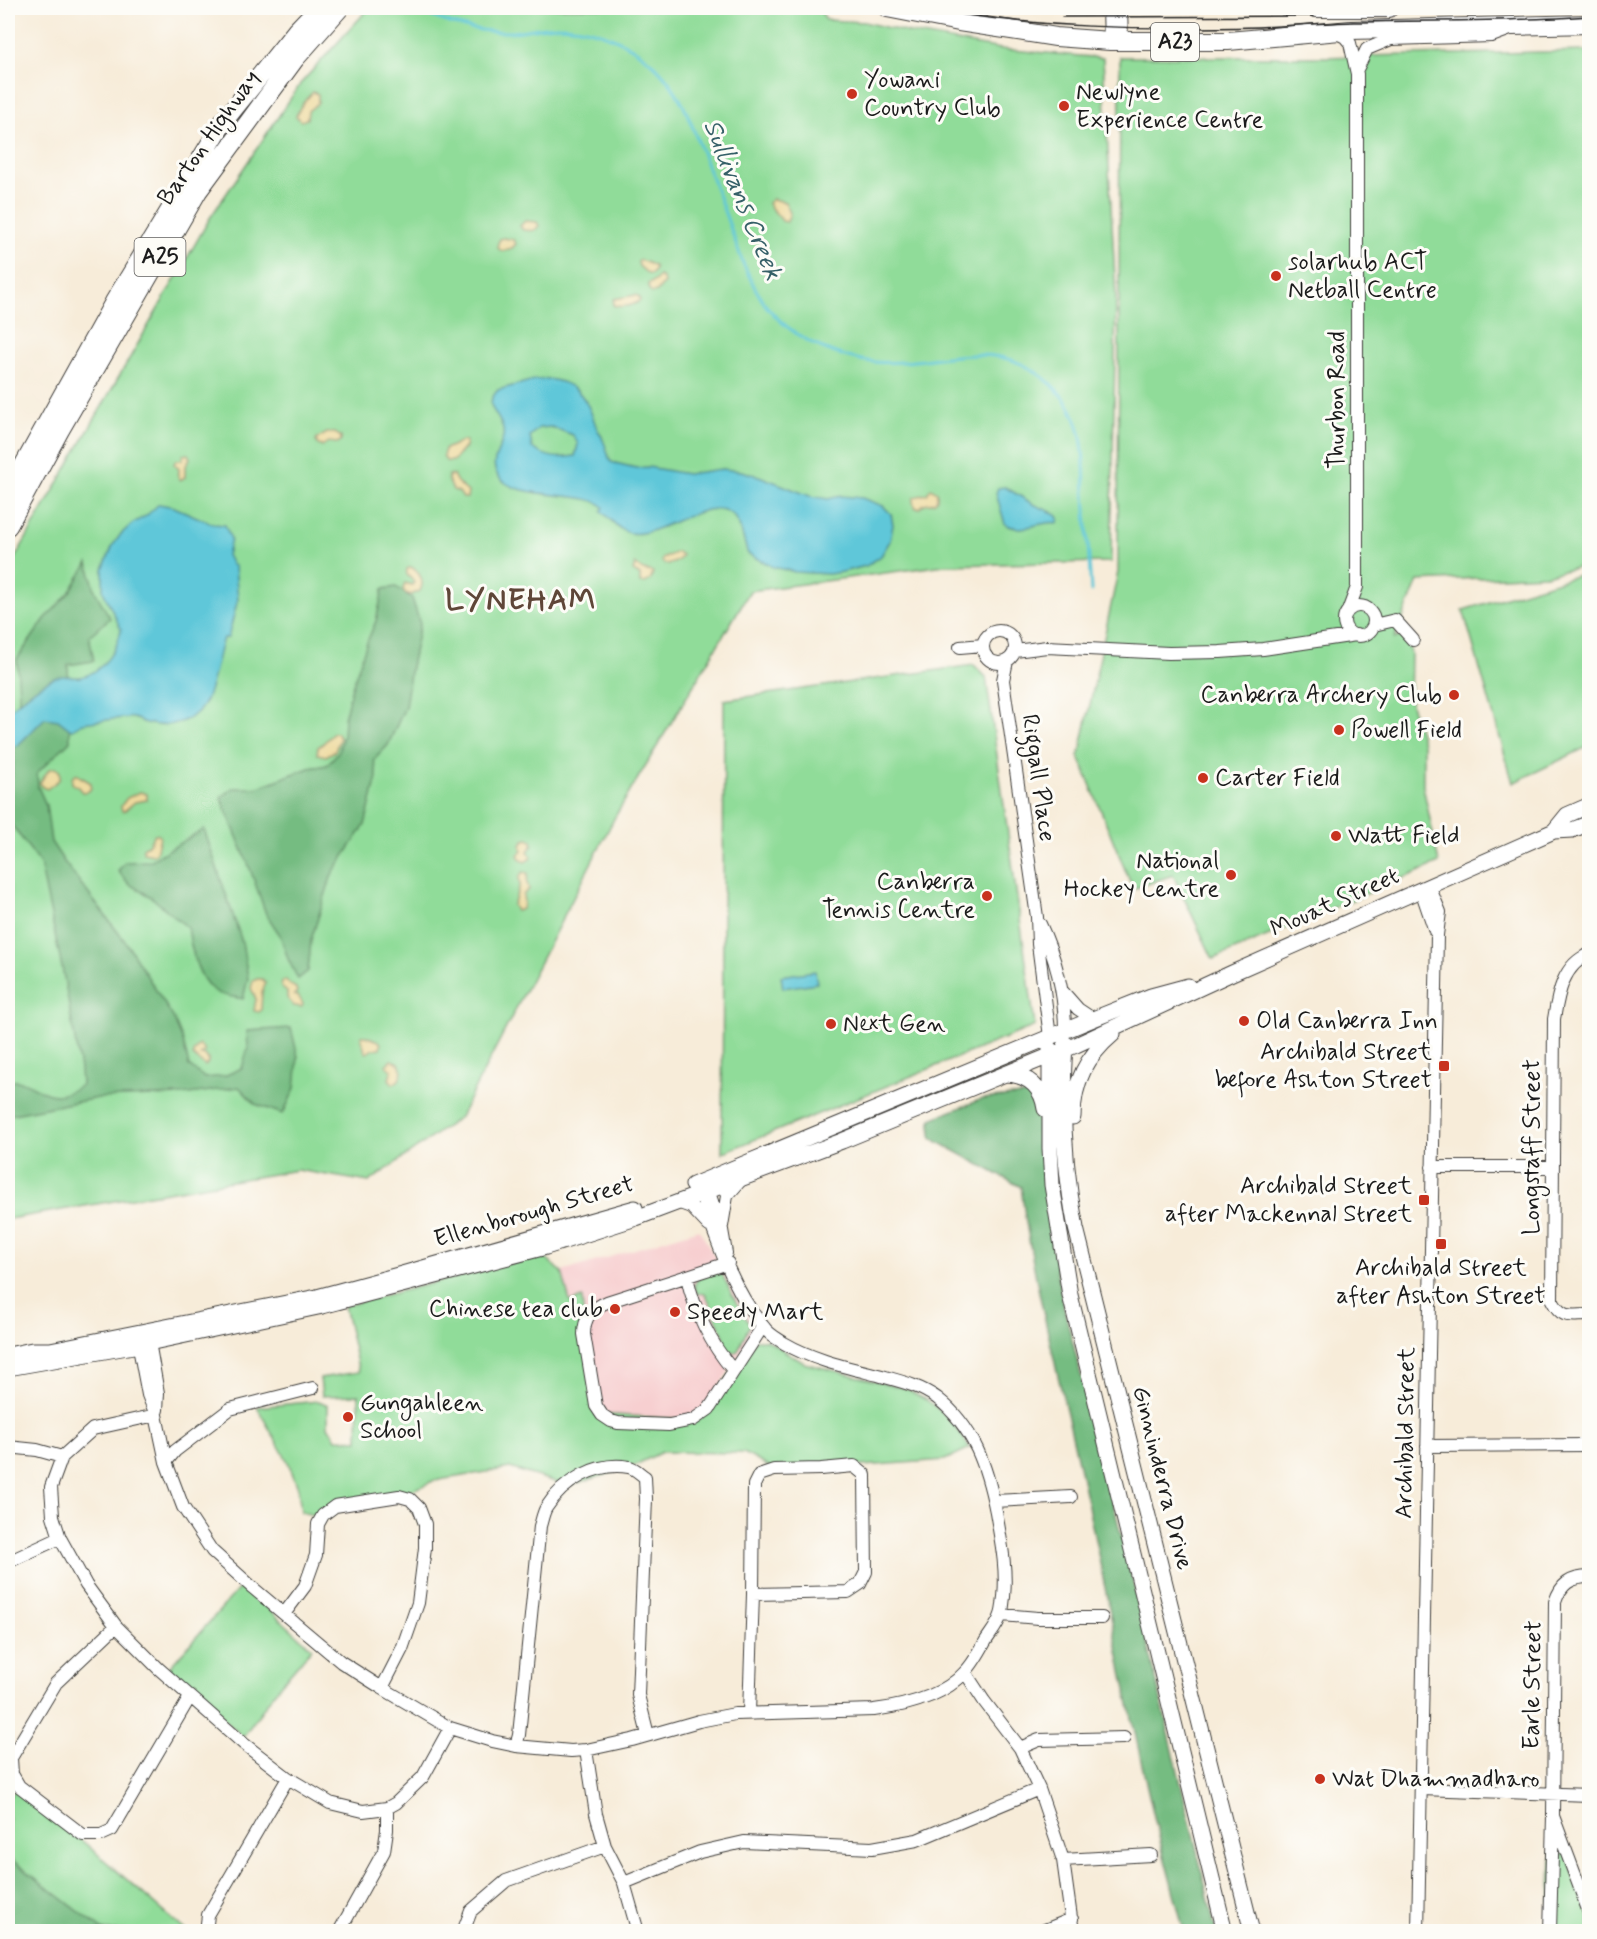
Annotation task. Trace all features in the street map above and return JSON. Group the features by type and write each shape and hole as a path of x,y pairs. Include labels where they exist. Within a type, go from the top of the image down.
{"highway":[{"name":"Barton Highway","path":"8,494 114,302 224,121 296,31 318,8"},
{"name":"Barton Highway","path":"8,525 198,191 294,59 340,8"},
{"name":"A23","path":"887,8 1056,37 1116,41 1228,41 1332,31 1590,24"},
{"path":"1315,8 1389,8"}],"main road":[{"name":"Mouat Street","path":"1554,831 1567,815 1590,805"},
{"name":"Mouat Street","path":"1057,1053 1554,831 1572,830 1590,823"},
{"name":"Mouat Street","path":"1050,1037 1151,996 1232,973"},
{"path":"1086,1266 1078,1191 1074,1100 1079,1078 1089,1058 1102,1043 1126,1023"},
{"name":"Ginninderra Drive","path":"1065,1031 1057,1053 1050,1148 1052,1185 1070,1295 1225,1932"},
{"name":"Ginninderra Drive","path":"1050,1037 1057,1053 1072,1208 1252,1932"},
{"name":"Ellenborough Street","path":"8,1355 32,1350 50,1350 143,1338 318,1308 546,1247 636,1218 677,1202 702,1187 1050,1037"},
{"name":"Ellenborough Street","path":"8,1368 317,1297 702,1187 742,1179 842,1141 1057,1053"},
{"path":"1006,1074 1026,1079 1039,1090 1044,1103 1050,1148"}],"street":[{"path":"1109,8 1116,41"},
{"path":"1116,41 1121,8"},
{"path":"1357,69 1365,51 1377,43 1398,38 1492,36 1515,27"},
{"name":"Thurbon Road","path":"1332,31 1342,35 1350,43 1357,69 1357,587 1346,617"},
{"name":"Thurbon Road","path":"1357,587 1374,617 1374,625"},
{"path":"1317,641 1359,606 1393,619 1413,640"},
{"path":"1346,617 1347,629 1356,635"},
{"path":"1012,650 1006,633 996,632 988,636 983,645 985,655 997,663 1012,650 1047,647 1169,653 1263,649 1362,635 1368,633 1374,625 1393,619"},
{"path":"960,646 983,645"},
{"name":"Riggall Place","path":"1003,680 1012,650"},
{"name":"Riggall Place","path":"992,661 1003,680 1037,917 1038,944 1050,1037"},
{"name":"Archibald Street","path":"1418,1932 1437,935 1440,912 1425,888"},
{"name":"Riggall Place","path":"1037,917 1063,991 1065,1031"},
{"name":"Longstaff Street","path":"1586,955 1571,968 1559,989 1554,1018 1552,1300 1558,1311 1564,1315 1590,1315"},
{"name":"Riggall Place","path":"1063,991 1081,1011 1093,1019"},
{"path":"1432,1167 1553,1167"},
{"path":"717,1229 727,1196 742,1179"},
{"path":"143,1338 148,1395 156,1415 166,1462 183,1507 212,1551 341,1662 450,1728 516,1746 571,1751 586,1750 699,1721 750,1713 874,1710 915,1702 961,1676 979,1653 1002,1615 1006,1576 994,1502 979,1454 968,1429 954,1413 937,1399 910,1383 840,1365 798,1351 771,1335 762,1326 736,1283 702,1187"},
{"path":"677,1202 691,1207 717,1229"},
{"path":"728,1263 601,1304 593,1309 584,1323 584,1334 594,1400 598,1412 611,1421 624,1424 669,1425 693,1420 709,1408 762,1326"},
{"path":"687,1277 692,1296 715,1347 733,1370"},
{"path":"166,1462 175,1450 230,1409 313,1388"},
{"path":"156,1415 93,1429 62,1457 51,1487 53,1516 60,1538 86,1585 116,1626 190,1697 244,1744 288,1778 330,1803 363,1811 387,1808 396,1803 423,1777 450,1728"},
{"path":"1427,1446 1590,1445"},
{"path":"8,1447 37,1450 62,1457"},
{"path":"750,1713 754,1485 759,1475 774,1470 854,1466 864,1475 866,1572 860,1584 848,1592 753,1594"},
{"path":"516,1746 540,1526 546,1509 560,1492 584,1474 599,1467 631,1467 645,1477 638,1695 648,1735"},
{"path":"284,1614 306,1586 316,1555 318,1524 323,1515 335,1506 399,1496 410,1499 419,1508 425,1524 425,1548 418,1603 402,1649 382,1688"},
{"path":"994,1502 1071,1497"},
{"path":"8,1562 60,1538"},
{"name":"Earle Street","path":"1550,1932 1555,1602 1559,1592 1571,1579 1590,1577"},
{"path":"1002,1615 1038,1618 1101,1618"},
{"path":"116,1626 56,1683 11,1758 12,1774 19,1786 83,1835 101,1835 112,1830 190,1697"},
{"path":"961,1676 984,1701 1020,1748 1039,1789 1063,1860 1072,1925 1040,1932"},
{"path":"1020,1748 1040,1740 1124,1738"},
{"path":"586,1750 596,1814 605,1846 624,1883 638,1932"},
{"path":"206,1932 208,1915 288,1778"},
{"path":"624,1883 700,1852 744,1842 872,1848 917,1840 1039,1789"},
{"path":"1420,1789 1590,1795"},
{"path":"339,1932 384,1851 387,1808"},
{"name":"Earle Street","path":"1553,1816 1590,1915"},
{"path":"463,1932 471,1911 506,1881 605,1846"},
{"path":"1063,1860 1151,1855"}],"shaded area":[{"path":"699,1229 756,1329 697,1420 598,1414 582,1299 570,1302 562,1272"}],"green space":[{"name":"Yowani Country Club","path":"369,8 819,8 826,20 864,22 910,33 1001,49 1103,58 1116,298 1111,562 945,565 750,591 616,815 460,1117 369,1182 297,1170 8,1219 8,570 210,218 301,83"},
{"path":"1589,51 1589,565 1545,575 1418,581 1394,639 1402,636 1408,639 1411,654 1410,701 1423,744 1423,786 1439,863 1213,959 1173,875 1133,889 1079,757 1118,572 1120,57 1320,57"},
{"path":"88,563 95,591 110,618 89,636 94,661 68,665 70,741 37,773 38,787 46,805 51,842 127,944 173,1017 183,1041 189,1066 205,1078 224,1076 242,1068 248,1048 247,1031 291,1028 298,1057 295,1088 283,1114 255,1104 239,1087 182,1095 98,1098 8,1115 8,1081 18,1081 49,1094 58,1095 81,1085 64,977 40,863 8,820 8,791 12,774 19,696 17,659 45,619 69,593"},
{"path":"1589,572 1589,746 1513,783 1463,610"},
{"path":"396,587 412,598 420,624 405,707 388,745 374,760 377,777 365,825 332,874 311,940 308,971 298,979 280,935 266,914 221,798 233,788 257,788 309,768 327,765 339,751 351,690 376,621 383,589"},
{"path":"974,665 986,677 1035,1026 722,1153 724,700"},
{"path":"204,829 242,942 248,978 243,999 219,993 209,987 196,963 188,928 151,897 129,884 118,871 125,862 150,861"},
{"path":"1032,1094 1037,1103 1050,1232 1063,1304 1131,1574 1216,1931 1184,1931 1163,1852 1032,1259 1021,1187 931,1138 931,1119 982,1099"},
{"path":"541,1255 562,1272 570,1302 582,1298 598,1414 697,1420 755,1340 767,1340 804,1363 907,1389 943,1413 970,1448 945,1460 774,1470 744,1453 662,1452 631,1467 568,1486 510,1468 433,1481 399,1496 317,1516 301,1512 298,1488 288,1462 257,1407 319,1401 328,1405 328,1426 336,1439 358,1440 359,1395 322,1396 320,1378 359,1372 344,1306"},
{"path":"720,1270 750,1324 738,1351 727,1355 719,1342 725,1339 705,1293 697,1294 694,1285 699,1277"},
{"path":"242,1585 312,1648 277,1689 243,1737 168,1669"},
{"path":"19,1786 186,1931 104,1931 8,1857 8,1798"},
{"path":"1553,1816 1589,1915 1590,1931 1550,1932"},
{"path":"8,1857 104,1931 8,1931"}],"sand":[{"path":"313,92 318,94 318,103 308,111 307,119 301,121 296,116 303,103"},
{"path":"773,199 785,202 790,213 787,222 782,221 769,205 768,203"},
{"path":"525,221 537,222 539,226 534,230 523,230 520,226"},
{"path":"504,238 514,240 516,244 502,251 498,248 498,243"},
{"path":"640,260 653,265 655,269 652,274 648,274 639,266"},
{"path":"659,276 663,278 664,283 657,292 652,293 648,284"},
{"path":"636,295 640,300 635,304 613,305 614,299"},
{"path":"327,433 335,433 341,437 341,441 318,445 316,441 318,438"},
{"path":"466,441 465,447 453,461 446,461 443,456 445,449"},
{"path":"188,454 190,458 185,468 185,477 180,480 178,478 179,469 174,464 176,460 182,460 183,455"},
{"path":"449,475 453,475 468,492 467,498 463,498 459,492 453,490 448,480"},
{"path":"931,488 937,492 935,502 916,508 913,502 914,497 927,494"},
{"path":"677,552 682,555 676,562 667,564 662,562 663,558"},
{"path":"635,564 643,570 653,572 651,579 640,583 640,575 633,571"},
{"path":"411,567 419,574 422,584 420,591 411,595 405,593 403,589 405,583 412,585 414,582 407,574 407,569"},
{"path":"337,733 340,738 335,751 326,756 317,754 318,747"},
{"path":"56,768 60,772 60,779 47,789 42,787 40,783 49,769"},
{"path":"76,774 91,783 89,791 82,792 72,784 72,778"},
{"path":"140,792 147,794 147,800 135,802 122,811 121,806 127,798"},
{"path":"155,834 160,837 156,853 153,855 143,853 143,848 148,845"},
{"path":"528,839 533,845 528,851 530,859 525,862 518,855 522,851 521,845 524,840"},
{"path":"523,872 528,873 529,889 523,895 522,909 516,911 513,905 520,885 519,877"},
{"path":"262,979 266,983 259,1012 254,1011 256,999 251,988 253,981"},
{"path":"286,980 296,988 297,992 294,995 299,997 303,1004 302,1007 294,1006 287,998 287,992 281,987 282,982"},
{"path":"361,1036 379,1041 380,1048 365,1052"},
{"path":"200,1045 205,1051 201,1055 205,1055 208,1059 205,1066 193,1056"},
{"path":"391,1060 399,1063 402,1071 399,1080 393,1084 389,1079 392,1070 386,1065"}],"water":[{"path":"548,379 564,383 581,395 589,407 611,462 636,468 648,467 687,474 722,469 741,471 810,496 828,499 841,496 862,498 883,506 891,514 893,525 890,541 881,556 866,566 829,574 795,572 773,567 748,554 735,518 726,511 714,509 642,533 630,533 622,530 601,511 604,508 597,502 519,489 506,483 497,474 495,468 503,432 492,408 491,400 498,390 534,380","holes":["551,427 573,435 578,444 575,456 552,457 532,448 530,436 539,428"]},
{"path":"1005,487 1033,504 1056,514 1059,518 1058,523 1019,528 1005,524 996,493 998,488"},
{"path":"159,504 174,507 213,524 225,525 231,539 227,555 232,565 235,566 238,599 228,638 223,638 206,700 196,714 172,724 154,725 130,718 83,723 71,730 58,720 45,718 18,745 8,749 8,711 24,697 54,678 89,674 103,665 113,652 121,629 103,591 103,569 113,545 121,534"},
{"path":"815,971 817,983 783,988 781,976"}],"waterway":[{"name":"Sullivans Creek","path":"412,8 448,22 486,31 513,32 558,26 577,28 613,38 645,57 671,85 685,108 743,263 757,291 776,317 797,334 834,353 861,360 885,363 955,356 1001,357 1023,365 1045,379 1068,405 1080,431 1084,459 1091,591"}],"tram line":[{"path":"922,8 1047,24 1131,28 1258,27 1353,22 1590,16"},
{"path":"1062,17 1314,16"}],"place":[{"name":"Yowani Country Club","path":"852,94"},
{"name":"Newlyne Experience Centre","path":"1064,106"},
{"name":"solarhub ACT Netball Centre","path":"1276,276"},
{"name":"Canberra Archery Club","path":"1454,695"},
{"name":"Powell Field","path":"1339,730"},
{"name":"Carter Field","path":"1203,778"},
{"name":"Watt Field","path":"1336,836"},
{"name":"National Hockey Centre","path":"1231,875"},
{"name":"Canberra Tennis Centre","path":"987,896"},
{"name":"Old Canberra Inn","path":"1244,1021"},
{"name":"Next Gen","path":"831,1024"},
{"name":"Archibald Street before Ashton Street","path":"1444,1066"},
{"name":"Archibald Street after Mackennal Street","path":"1424,1200"},
{"name":"Archibald Street after Ashton Street","path":"1441,1244"},
{"name":"Chinese tea club","path":"615,1309"},
{"name":"Speedy Mart","path":"675,1312"},
{"name":"Gungahleen School","path":"348,1417"},
{"name":"Wat Dhammadharo","path":"1320,1779"}],"district":[{"name":"LYNEHAM","path":"521,600"}]}
